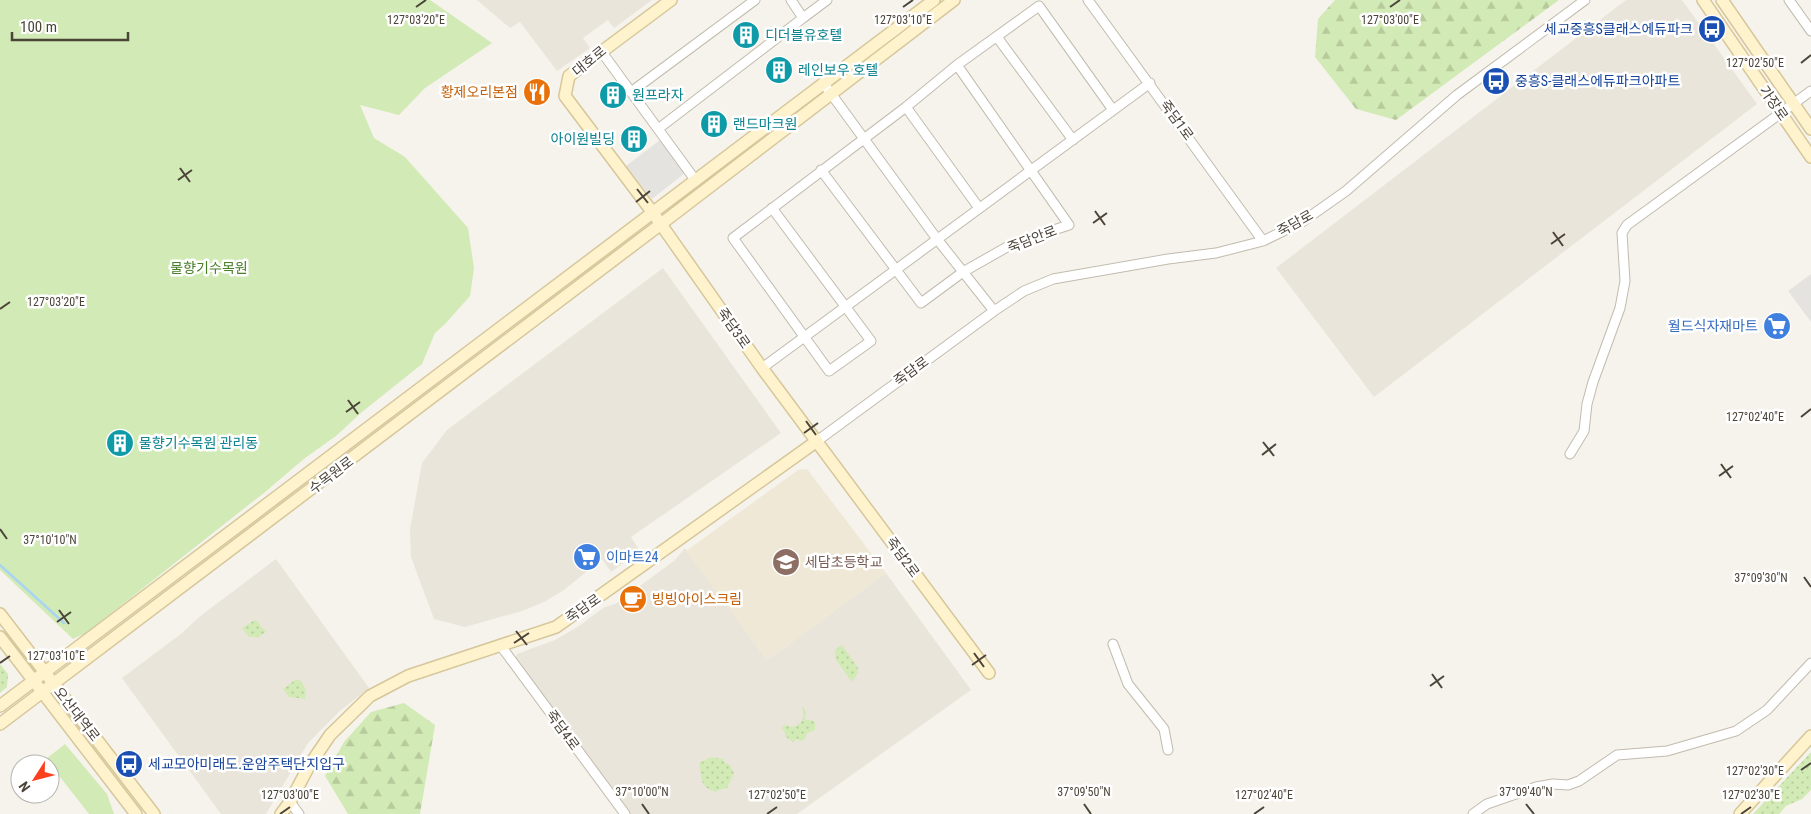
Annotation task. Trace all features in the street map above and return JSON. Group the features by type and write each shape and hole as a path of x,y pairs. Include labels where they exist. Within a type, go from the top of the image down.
{"street":[{"name":"대호로","path":"654,213 565,96 569,76 671,0"},
{"path":"631,92 755,0"},
{"path":"791,0 803,18"},
{"path":"658,129 827,0"},
{"name":"수목원로","path":"0,706 934,0"},
{"name":"수목원로","path":"0,724 954,0"},
{"name":"죽담1로","path":"1088,0 1263,241"},
{"name":"죽담로","path":"281,814 330,734 370,696 408,676 556,627 1024,291 1053,279 1216,253 1263,241 1302,222 1346,191 1457,95 1585,0"},
{"name":"가장로","path":"1703,0 1811,157"},
{"name":"가장로","path":"1722,0 1811,128"},
{"path":"1789,0 1811,31"},
{"path":"772,208 871,342 829,371 733,238 821,170 863,138 906,107 957,65 1039,6 1113,110"},
{"path":"998,36 1072,140"},
{"path":"601,51 696,181"},
{"name":"죽담안로","path":"821,170 921,303 963,272 1014,243 1069,225 957,65"},
{"path":"762,368 1150,83"},
{"path":"824,84 938,239 994,311"},
{"path":"1570,454 1584,431 1586,404 1620,308 1625,281 1622,233 1628,225 1811,91"},
{"path":"906,107 979,208"},
{"name":"죽담3로","path":"654,213 762,368 817,441"},
{"name":"죽담2로","path":"817,441 989,673"},
{"name":"오산대역로","path":"0,614 154,814"},
{"name":"오산대역로","path":"0,637 136,814"},
{"path":"1114,644 1128,684 1164,730 1168,750"},
{"name":"죽담4로","path":"501,646 625,814"},
{"path":"1473,814 1487,804 1536,786 1568,785 1579,781 1617,755 1667,751 1736,731 1767,710 1811,663"},
{"path":"1740,814 1811,736"},
{"path":"290,802 299,814"}],"shaded area":[{"path":"477,0 652,0 614,28 608,20 583,38 590,48 557,71 520,22 510,28"},
{"path":"1626,0 1682,0 1757,104 1374,397 1276,268"},
{"path":"660,140 685,173 652,199 626,166"},
{"path":"663,268 781,433 631,537 640,551 611,572 602,559 564,590 544,602 522,611 465,627 434,619 411,557 410,529 422,463 447,430"},
{"path":"1811,274 1811,322 1788,291"},
{"name":"세담초등학교","path":"807,469 886,573 767,660 686,551 798,470"},
{"path":"685,548 767,660 886,573 971,690 797,814 627,814 515,660 517,654 555,640 579,626 603,608 617,603 675,560"},
{"path":"276,559 369,688 340,711 308,743 266,814 221,814 122,678"}],"green space":[{"name":"물향기수목원","path":"0,0 430,0 492,43 425,88 399,115 360,105 374,138 405,157 468,228 474,268 470,296 435,333 422,364 265,492 86,633 73,639 0,570"},
{"path":"1335,0 1559,0 1396,120 1356,109 1315,57 1318,19"},
{"path":"256,620 266,632 259,637 249,637 242,628"},
{"path":"842,645 858,668 858,673 852,682 836,660 835,650"},
{"path":"0,664 8,674 7,687 0,693"},
{"path":"295,680 300,680 306,689 305,699 289,697 283,689"},
{"path":"404,703 435,725 420,814 348,814 325,776 344,742 371,712"},
{"path":"803,706 806,712 805,720 812,720 815,723 815,730 807,733 805,739 801,741 797,739 793,742 785,736 785,732 781,728 785,725 793,727 801,722"},
{"path":"65,744 107,794 114,814 89,814 60,777 60,754 52,754"},
{"path":"1811,752 1811,790 1802,799 1786,806 1779,814 1753,814"},
{"path":"711,757 724,759 724,762 730,765 734,773 727,788 716,792 706,787 701,778 699,763"}],"waterway":[{"path":"0,565 64,623"}],"place":[{"name":"세교중흥S클래스에듀파크","path":"1712,29"},
{"name":"디더블유호텔","path":"746,35"},
{"name":"레인보우 호텔","path":"779,70"},
{"name":"중흥S-클래스에듀파크아파트","path":"1496,81"},
{"name":"황제오리본점","path":"537,92"},
{"name":"원프라자","path":"613,95"},
{"name":"랜드마크원","path":"714,124"},
{"name":"아이원빌딩","path":"634,139"},
{"name":"월드식자재마트","path":"1777,326"},
{"name":"물향기수목원 관리동","path":"120,443"},
{"name":"이마트24","path":"587,557"},
{"name":"세담초등학교","path":"786,562"},
{"name":"빙빙아이스크림","path":"633,599"},
{"name":"세교모아미래도.운암주택단지입구","path":"129,764"}]}
